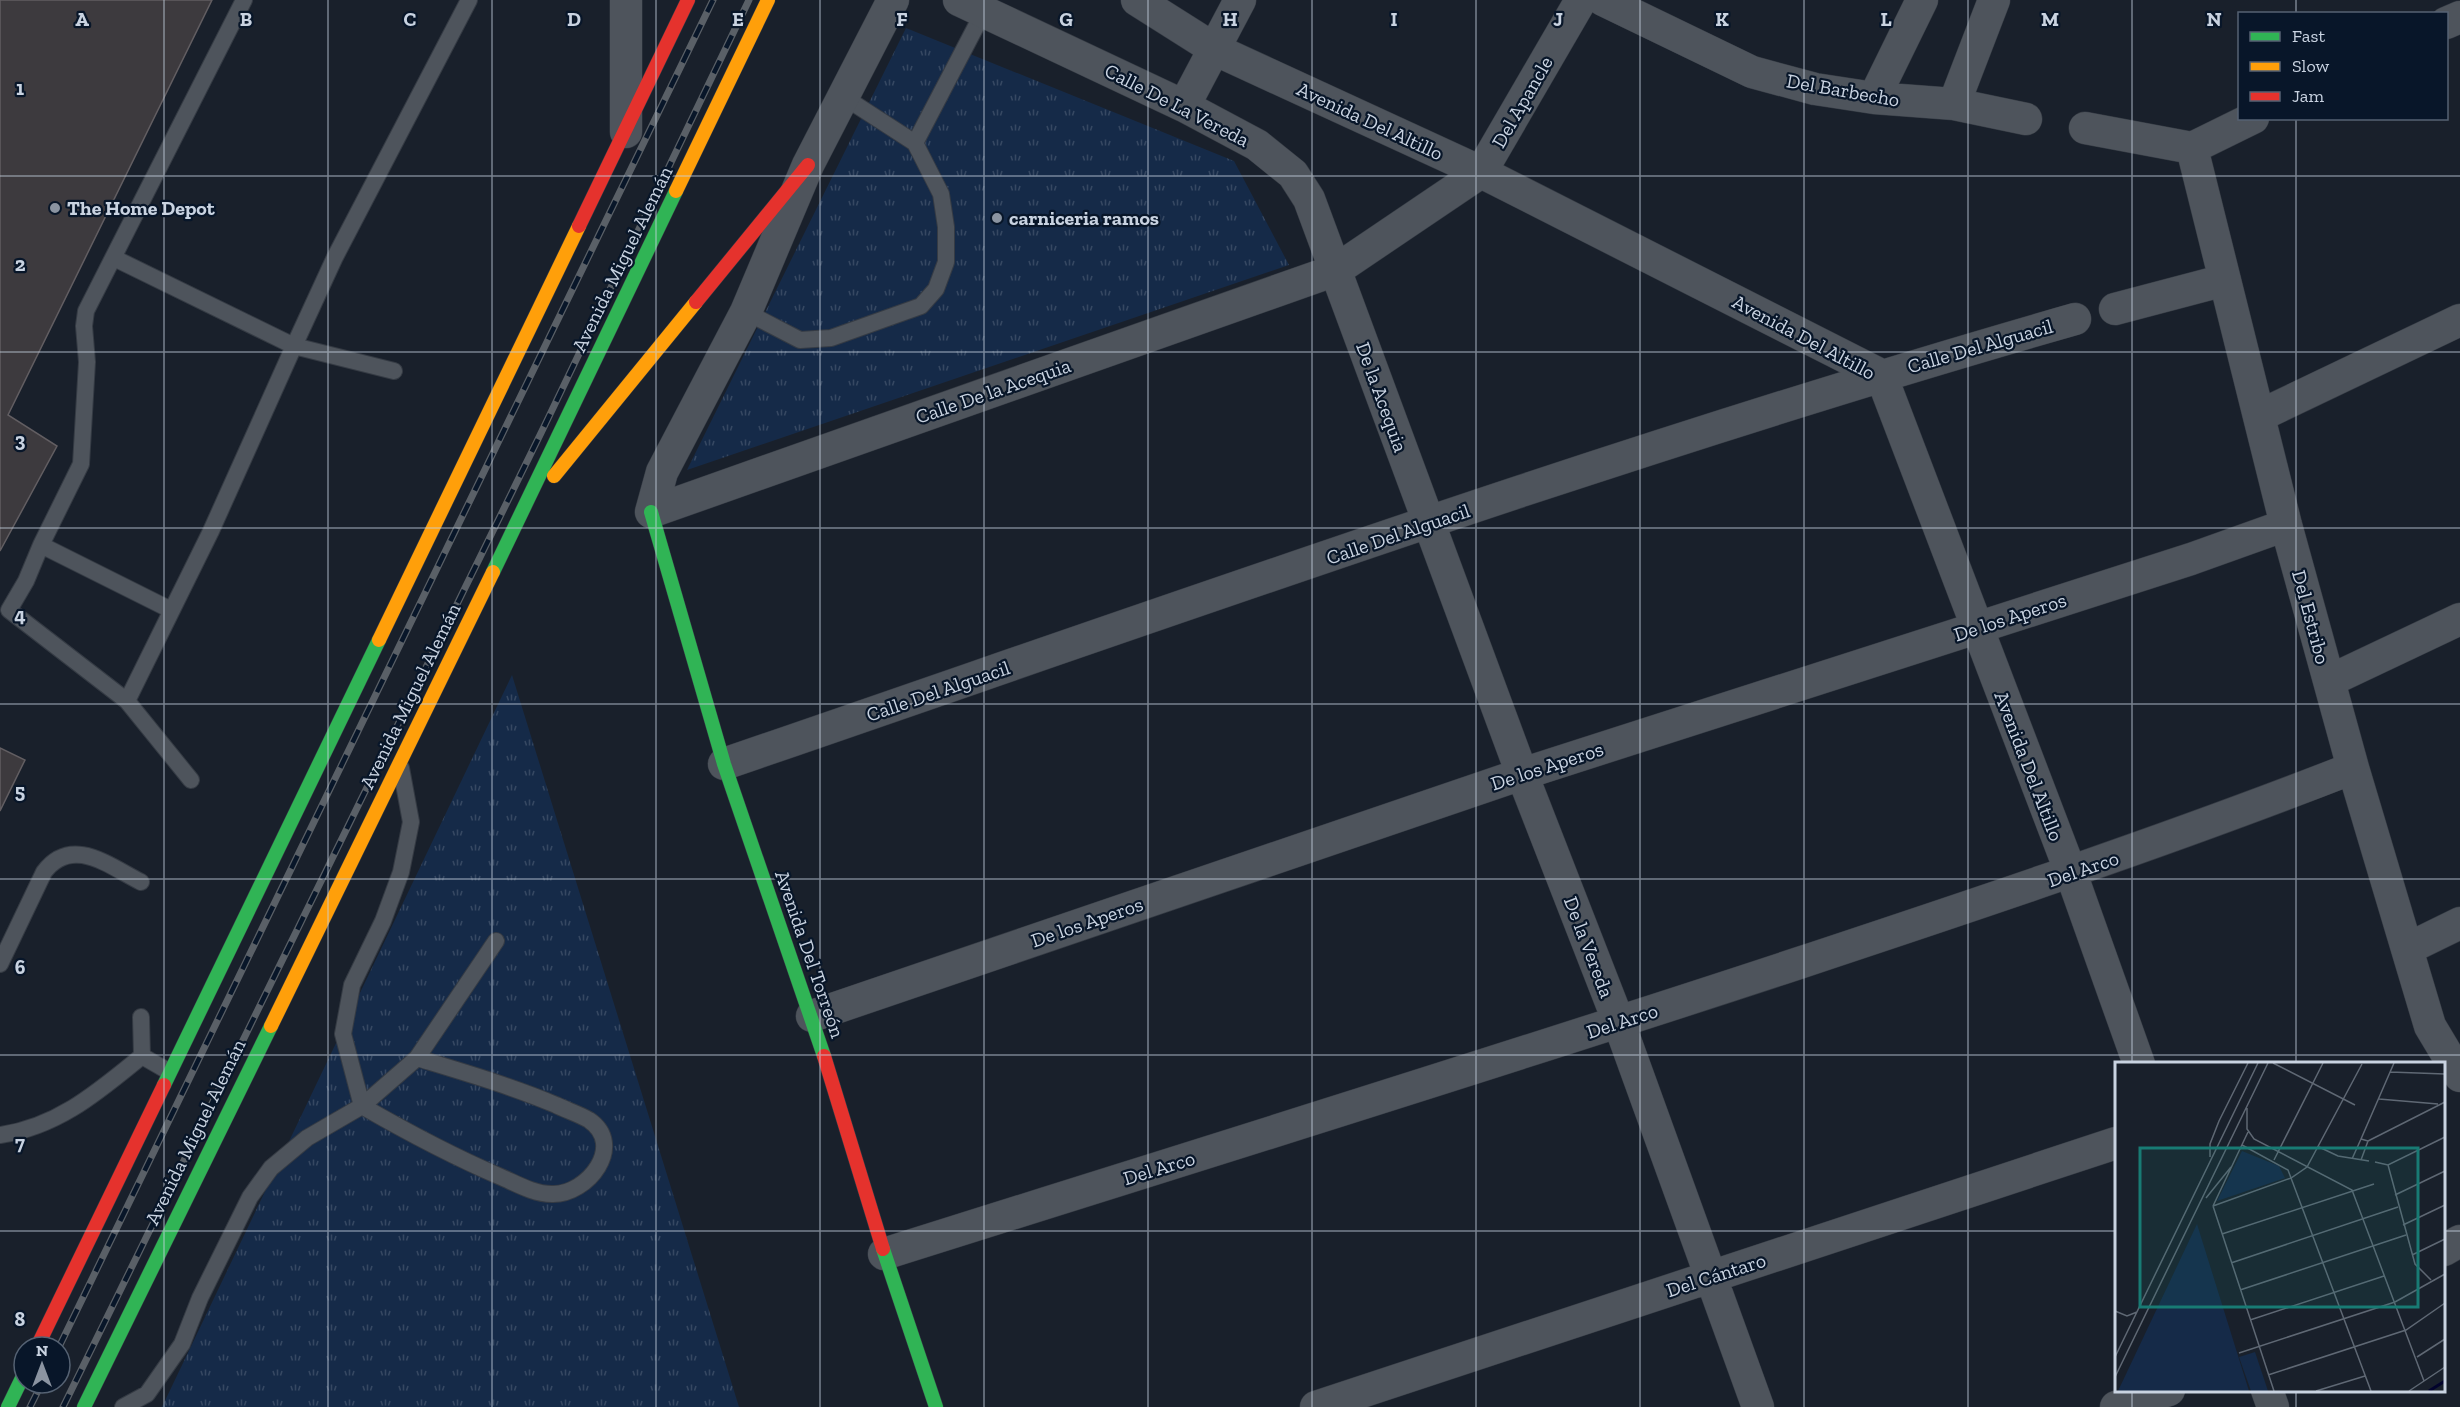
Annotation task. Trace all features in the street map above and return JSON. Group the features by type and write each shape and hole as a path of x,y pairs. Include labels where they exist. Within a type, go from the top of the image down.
{"main road":[{"path":"43,1335 168,1071 626,132 688,0"},
{"name":"Avenida Miguel Alemán","path":"84,1407 520,517 768,0"},
{"path":"520,517 808,165"},
{"name":"Avenida Del Torreón","path":"651,512 724,764 812,1016 884,1254 936,1407"}],"street":[{"path":"626,0 626,132"},
{"path":"651,512 662,472 746,312 808,165 893,0"},
{"name":"Avenida Del Altillo","path":"1137,0 1216,50 1481,172 1881,375 2071,873 2138,1062"},
{"path":"1184,106 1216,50 1240,0"},
{"name":"Del Apancle","path":"1481,172 1581,0"},
{"name":"Del Barbecho","path":"1603,0 1752,72 1815,89 1874,98 1954,104 2026,119"},
{"path":"1874,98 1922,0"},
{"path":"1954,104 1994,0"},
{"name":"Calle De La Vereda","path":"972,5 1184,106 1257,145 1293,174 1309,200 1336,270"},
{"path":"2085,128 2192,148 2249,120"},
{"name":"Del Estribo","path":"2192,148 2286,525 2353,768 2430,1026 2460,1076"},
{"name":"Calle De la Acequia","path":"651,512 1336,270 1481,172"},
{"name":"De la Acequia","path":"1336,270 1427,523"},
{"path":"2115,309 2225,280"},
{"name":"Calle Del Alguacil","path":"724,764 1427,523 1881,375 2075,319"},
{"path":"2259,416 2460,320"},
{"name":"De la Vereda","path":"1427,523 1619,1023 1758,1407"},
{"name":"De los Aperos","path":"812,1016 1522,774 2191,559 2286,525"},
{"path":"2329,681 2460,619"},
{"name":"Del Arco","path":"884,1254 1619,1023 2071,873 2222,820 2353,768"},
{"path":"2407,949 2460,923"},
{"name":"Del Cántaro","path":"1316,1407 2115,1143"},
{"path":"2445,1249 2460,1240"},
{"path":"2116,1407 2163,1392"},
{"path":"2268,1392 2273,1407"}],"lane":[{"path":"191,780 127,701 4,609 26,581 41,544 81,464 87,362 84,326 86,311 244,0"},
{"path":"127,701 211,531 339,247 469,0"},
{"path":"915,143 972,5"},
{"path":"746,312 800,340 831,338 921,306 936,289 946,262 946,227 941,194 915,143 844,97"},
{"path":"114,258 294,346 394,371"},
{"path":"41,544 171,610"},
{"path":"400,761 411,822 401,872 383,921 352,985 343,1034 362,1106 422,1141 537,1193 565,1193 580,1187 595,1174 603,1156 603,1140 598,1128 589,1120 544,1100 417,1058"},
{"path":"0,964 44,872 52,861 64,855 86,855 141,882"},
{"path":"123,1407 147,1394 182,1344 200,1298 250,1197 271,1168 307,1138 362,1106 417,1058 496,941"},
{"path":"141,1017 142,1056"},
{"path":"142,1056 168,1071"},
{"path":"0,1135 57,1118 84,1103 142,1056"}],"green space":[{"path":"906,28 1234,161 1289,265 687,470"},
{"path":"512,675 739,1407 162,1407"}],"building":[{"name":"The Home Depot","path":"0,0 212,0 8,415 57,446 0,551"},
{"path":"0,748 25,760 0,811"}],"railway":[{"path":"65,1335 713,0"},
{"path":"63,1407 541,433 749,0"},
{"path":"30,1407 36,1395"}],"traffic: fast":[{"path":"493,572 676,191"},
{"path":"651,512 724,764 824,1056"},
{"path":"164,1085 379,640"},
{"path":"84,1407 271,1026"},
{"path":"883,1249 936,1407"},
{"path":"8,1407 14,1395"}],"traffic: slow":[{"path":"676,191 768,0"},
{"path":"379,640 579,226"},
{"path":"554,476 696,302"},
{"path":"271,1026 493,572"}],"traffic: jam":[{"path":"579,226 688,0"},
{"path":"696,302 808,165"},
{"path":"824,1056 883,1249"},
{"path":"43,1335 164,1085"}],"place":[{"name":"The Home Depot","path":"55,208"},
{"name":"carniceria ramos","path":"997,218"}]}
